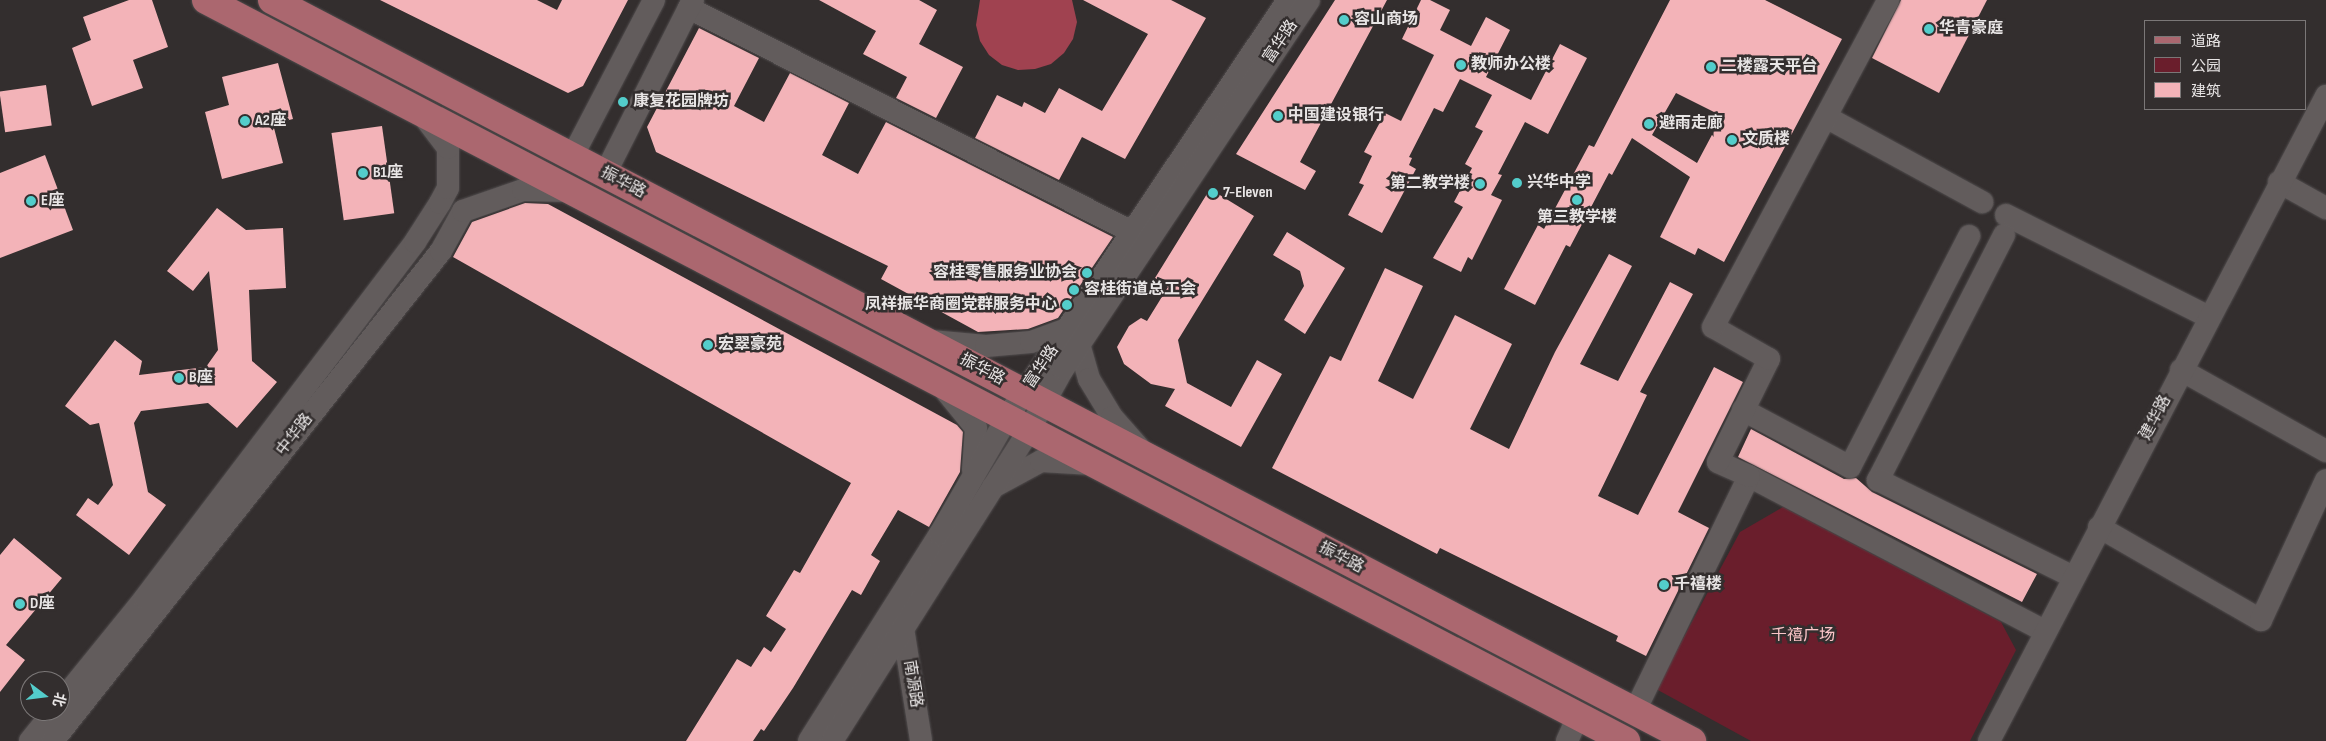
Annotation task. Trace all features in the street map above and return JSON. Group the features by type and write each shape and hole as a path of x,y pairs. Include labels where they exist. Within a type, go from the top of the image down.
{"main road":[{"name":"振华路","path":"206,0 1626,741"},
{"name":"振华路","path":"272,0 1692,741"}],"street":[{"path":"572,157 654,0"},
{"name":"富华路","path":"1073,337 1133,232 1288,0"},
{"name":"富华路","path":"832,741 992,487 1018,424 1073,337 1309,0"},
{"path":"1888,0 1713,327 1768,359 1718,462 1749,476 2046,632"},
{"path":"605,174 691,4 1133,232"},
{"name":"建华路","path":"1988,741 2279,182 2326,96"},
{"name":"中华路","path":"70,690 144,598 385,281 440,204 448,188 448,148 422,114"},
{"path":"1826,117 1916,169 1982,202 1996,204 2005,225 2209,317"},
{"path":"2279,182 2326,208"},
{"name":"中华路","path":"53,741 441,251 463,211 523,190 570,191"},
{"path":"1850,467 1969,236 1966,216 1982,202"},
{"path":"1969,236 1987,244 2005,225"},
{"path":"1878,480 2005,225"},
{"path":"925,341 986,346 1073,337 1089,379 1112,417 1146,456"},
{"path":"2181,370 2326,451"},
{"path":"938,382 976,428 972,477"},
{"path":"1743,410 1850,467 2073,577"},
{"name":"富华路","path":"809,741 940,534 972,477 1018,424"},
{"path":"992,487 1041,460 1094,464"},
{"path":"1635,711 1749,476"},
{"path":"2099,527 2261,620 2326,480"},
{"name":"南源路","path":"903,628 921,741"},
{"path":"1567,741 1578,716"},
{"path":"30,741 46,721"}],"green space":[{"name":"千禧广场","path":"1783,507 2001,622 2016,650 1970,741 1751,741 1656,689 1740,532"}],"shaded area":[{"path":"980,0 1072,0 1077,22 1073,39 1064,53 1051,64 1035,69 1018,70 1002,65 989,55 980,41 976,25"}],"building":[{"path":"129,0 152,0 168,47 133,60 143,88 92,106 72,48 91,40 83,17"},
{"path":"380,0 537,0 557,10 562,0 628,0 583,86 568,93"},
{"path":"819,0 919,0 937,10 919,44 963,67 936,118 896,98 907,77 863,54 876,31"},
{"path":"1083,0 1171,0 1206,18 1125,159 1082,137 1059,180 975,138 997,95 1022,107 1024,102 1045,113 1059,88 1102,111 1148,34"},
{"path":"1335,0 1387,0 1300,162 1316,171 1305,190 1236,154"},
{"path":"1421,0 1430,0 1450,10 1440,30 1471,46 1486,17 1510,30 1486,77 1531,100 1560,44 1587,58 1548,134 1525,122 1498,174 1502,175 1491,195 1502,200 1472,260 1468,257 1461,272 1433,258 1463,207 1454,202 1472,168 1465,164 1483,131 1475,127 1492,95 1460,79 1443,112 1434,108 1409,157 1412,158 1409,165 1416,169 1382,233 1348,215 1364,185 1359,183 1372,156 1364,152 1385,113 1401,121 1434,55 1402,39"},
{"path":"1670,0 1765,0 1842,39 1724,262 1698,248 1695,255 1660,237 1690,177 1632,138 1612,175 1609,173 1570,247 1566,245 1535,305 1504,289 1538,225 1544,229 1589,145 1594,147","holes":["1676,93 1722,116 1697,163 1652,135"]},
{"name":"华青豪庭","path":"1901,0 1987,0 1939,93 1872,58"},
{"path":"699,28 759,58 734,106 764,122 790,73 849,103 822,155 858,174 886,122 1113,237 1058,318 1028,329 978,332 881,279 888,266 656,152 647,127"},
{"name":"A2座","path":"278,63 293,119 273,124 283,163 222,179 205,112 229,105 222,77"},
{"path":"46,85 52,126 5,132 0,91"},
{"name":"B1座","path":"382,126 394,213 344,220 331,133"},
{"name":"E座","path":"45,155 73,230 0,258 0,173"},
{"path":"1210,189 1254,216 1178,340 1187,383 1231,407 1257,360 1282,374 1241,447 1165,406 1175,389 1151,384 1124,364 1117,347 1129,326 1141,318 1147,321 1168,287 1155,278"},
{"name":"宏翠豪苑","path":"525,203 548,204 957,425 963,432 960,472 929,527 898,510 871,555 880,561 861,595 852,590 793,688 764,731 761,729 753,741 686,741 737,659 751,667 764,647 771,652 786,629 766,616 794,570 800,573 851,483 453,257 472,222"},
{"name":"B座","path":"217,208 246,230 283,228 286,288 249,290 252,361 277,382 237,428 208,403 141,411 134,423 148,492 166,505 129,555 76,515 88,498 98,505 113,485 99,423 90,425 65,406 115,340 142,361 139,375 206,367 218,350 209,271 193,291 167,271"},
{"path":"1287,232 1345,268 1305,334 1284,320 1304,286 1300,271 1273,255"},
{"path":"1609,254 1632,266 1580,364 1618,381 1670,282 1693,294 1640,392 1647,395 1598,496 1638,515 1714,367 1743,382 1678,512 1709,528 1646,656 1616,641 1618,636 1440,548 1437,554 1272,468 1330,356 1341,361 1385,268 1423,286 1378,381 1413,399 1455,315 1512,344 1470,429 1509,449 1555,352"},
{"path":"1751,429 1844,479 1856,478 1872,492 2037,574 2022,602 1738,457"},
{"name":"D座","path":"14,538 62,578 6,645 25,660 0,692 0,555"}],"place":[{"name":"容山商场","path":"1344,20"},
{"name":"华青豪庭","path":"1929,29"},
{"name":"教师办公楼","path":"1461,65"},
{"name":"二楼露天平台","path":"1711,67"},
{"name":"康复花园牌坊","path":"623,102"},
{"name":"中国建设银行","path":"1278,116"},
{"name":"A2座","path":"245,121"},
{"name":"避雨走廊","path":"1649,124"},
{"name":"文质楼","path":"1732,140"},
{"name":"B1座","path":"363,173"},
{"name":"兴华中学","path":"1517,183"},
{"name":"第二教学楼","path":"1480,184"},
{"name":"7-Eleven","path":"1213,193"},
{"name":"第三教学楼","path":"1577,200"},
{"name":"E座","path":"31,201"},
{"name":"容桂零售服务业协会","path":"1087,273"},
{"name":"容桂街道总工会","path":"1074,290"},
{"name":"凤祥振华商圈党群服务中心","path":"1067,305"},
{"name":"宏翠豪苑","path":"708,345"},
{"name":"B座","path":"179,378"},
{"name":"千禧楼","path":"1664,585"},
{"name":"D座","path":"20,604"}]}
